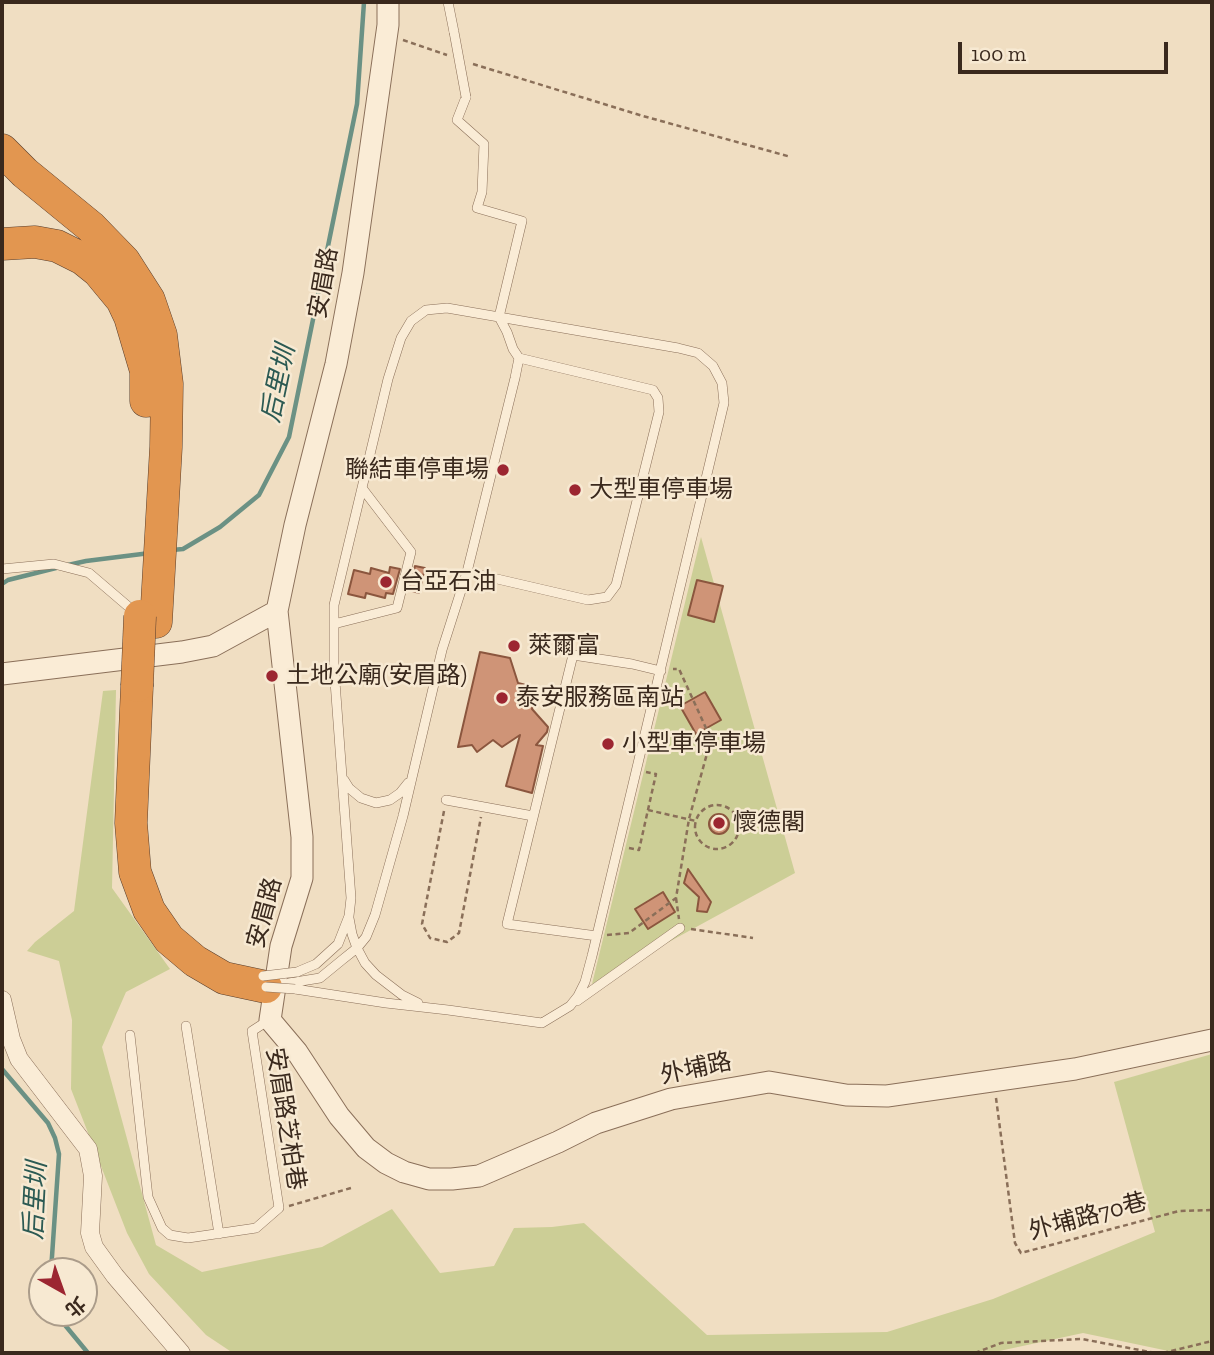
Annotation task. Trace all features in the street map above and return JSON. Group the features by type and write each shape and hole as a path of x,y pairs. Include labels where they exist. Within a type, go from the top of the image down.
{"highway":[{"path":"2,150 25,173 92,227 124,261 149,300 161,335 167,384 166,447 151,552"},
{"path":"2,244 35,242 57,246 76,255 99,271 122,300 130,317 146,371 151,552 145,685 146,870 158,907 177,933 200,956 225,969 278,984"}],"street":[{"name":"安眉路","path":"270,1020 281,946 302,878 302,837 277,611 298,512 336,364 353,273 387,34 388,2"},
{"path":"2,674 213,646 277,611"},
{"path":"2,1000 11,1040 19,1059 88,1149 93,1175 90,1233 94,1247 115,1276 181,1353"},
{"name":"外埔路","path":"270,1020 297,1052 339,1116 366,1148 386,1163 429,1179 479,1176 596,1123 671,1099 769,1082 846,1095 887,1096 1075,1069 1212,1040"}],"lane":[{"path":"448,2 466,97 457,120 484,145 482,192 477,208 523,221 499,317 508,332 513,349 519,358 653,390 658,398 659,412 617,585 607,597 588,600 467,572"},
{"path":"278,984 316,964 338,944 349,916 351,898 334,668 334,606 388,379 401,338 411,321 426,310 447,307 698,353 713,366 722,383 724,403 720,423 597,936 585,982 570,1006"},
{"path":"278,984 320,978 357,948 366,937 375,915 442,650 467,572 519,358"},
{"path":"334,624 397,608 411,552 362,488"},
{"path":"2,569 54,564 89,573 148,619"},
{"path":"597,936 507,924 573,655 660,671"},
{"path":"342,775 349,788 361,798 376,803 390,800 405,788 411,777"},
{"path":"446,800 533,816"},
{"path":"349,916 352,934 365,962 376,975 402,995 425,1007"},
{"path":"278,984 542,1023 680,928"},
{"name":"安眉路芝柏巷","path":"130,1035 148,1197 162,1228 170,1235 188,1238 256,1228 279,1209 252,1031 270,1020"},
{"path":"186,1026 219,1234"}],"path":[{"path":"387,34 450,56"},
{"path":"463,60 643,116 791,157"},
{"path":"660,671 679,668 710,739 690,819 676,898 680,928 753,937"},
{"path":"619,845 639,850 656,774 637,769"},
{"path":"446,800 422,923 430,938 447,942 459,933 483,807"},
{"path":"725,806 738,821 737,835 728,846 707,846 697,835 696,821 704,809 725,806"},
{"path":"648,810 696,821"},
{"path":"597,936 629,933 676,898"},
{"name":"外埔路70巷","path":"993,1081 1015,1243 1021,1253 1179,1211 1212,1210"},
{"path":"279,1209 351,1188"},
{"path":"975,1353 1000,1343 1082,1339 1155,1353"},
{"path":"1163,1353 1212,1341"}],"green space":[{"path":"701,537 795,873 592,984"},
{"path":"116,690 112,888 170,969 126,992 102,1047 156,1245 202,1272 322,1247 392,1209 440,1273 494,1266 514,1228 584,1223 707,1335 887,1332 993,1299 1155,1232 1114,1082 1212,1054 1212,1353 1178,1353 1083,1333 990,1353 233,1353 206,1335 149,1274 127,1233 71,1089 72,1020 59,961 27,951 74,911 103,691"}],"building":[{"path":"415,566 425,568 419,593 409,590"},
{"name":"台亞石油","path":"390,567 400,569 393,594 386,593 385,598 366,593 365,598 348,594 354,570 370,574 371,568 389,573"},
{"path":"697,580 723,586 714,622 688,615"},
{"name":"泰安服務區南站","path":"480,652 510,658 518,683 538,688 532,709 548,727 536,745 543,746 532,793 506,786 520,735 502,747 493,740 477,752 472,745 458,747"},
{"path":"705,692 721,720 696,734 680,706"},
{"name":"懷德閣","path":"719,814 726,817 729,824 726,831 719,834 712,831 709,824 712,817"},
{"path":"688,869 711,902 707,912 697,911 699,897 684,883"},
{"path":"663,892 675,912 648,929 635,909"}],"waterway":[{"name":"后里圳","path":"172,550 183,549 220,527 259,495 289,437 357,104 364,2"},
{"name":"后里圳","path":"68,565 150,553"},
{"name":"后里圳","path":"2,584 8,580 60,567"},
{"name":"后里圳","path":"2,1069 48,1123 55,1138 59,1154 52,1257"},
{"name":"后里圳","path":"67,1327 88,1353"}],"place":[{"name":"聯結車停車場","path":"503,470"},
{"name":"大型車停車場","path":"575,490"},
{"name":"台亞石油","path":"386,582"},
{"name":"萊爾富","path":"514,646"},
{"name":"土地公廟(安眉路)","path":"272,676"},
{"name":"泰安服務區南站","path":"502,698"},
{"name":"小型車停車場","path":"608,744"},
{"name":"懷德閣","path":"719,823"}]}
